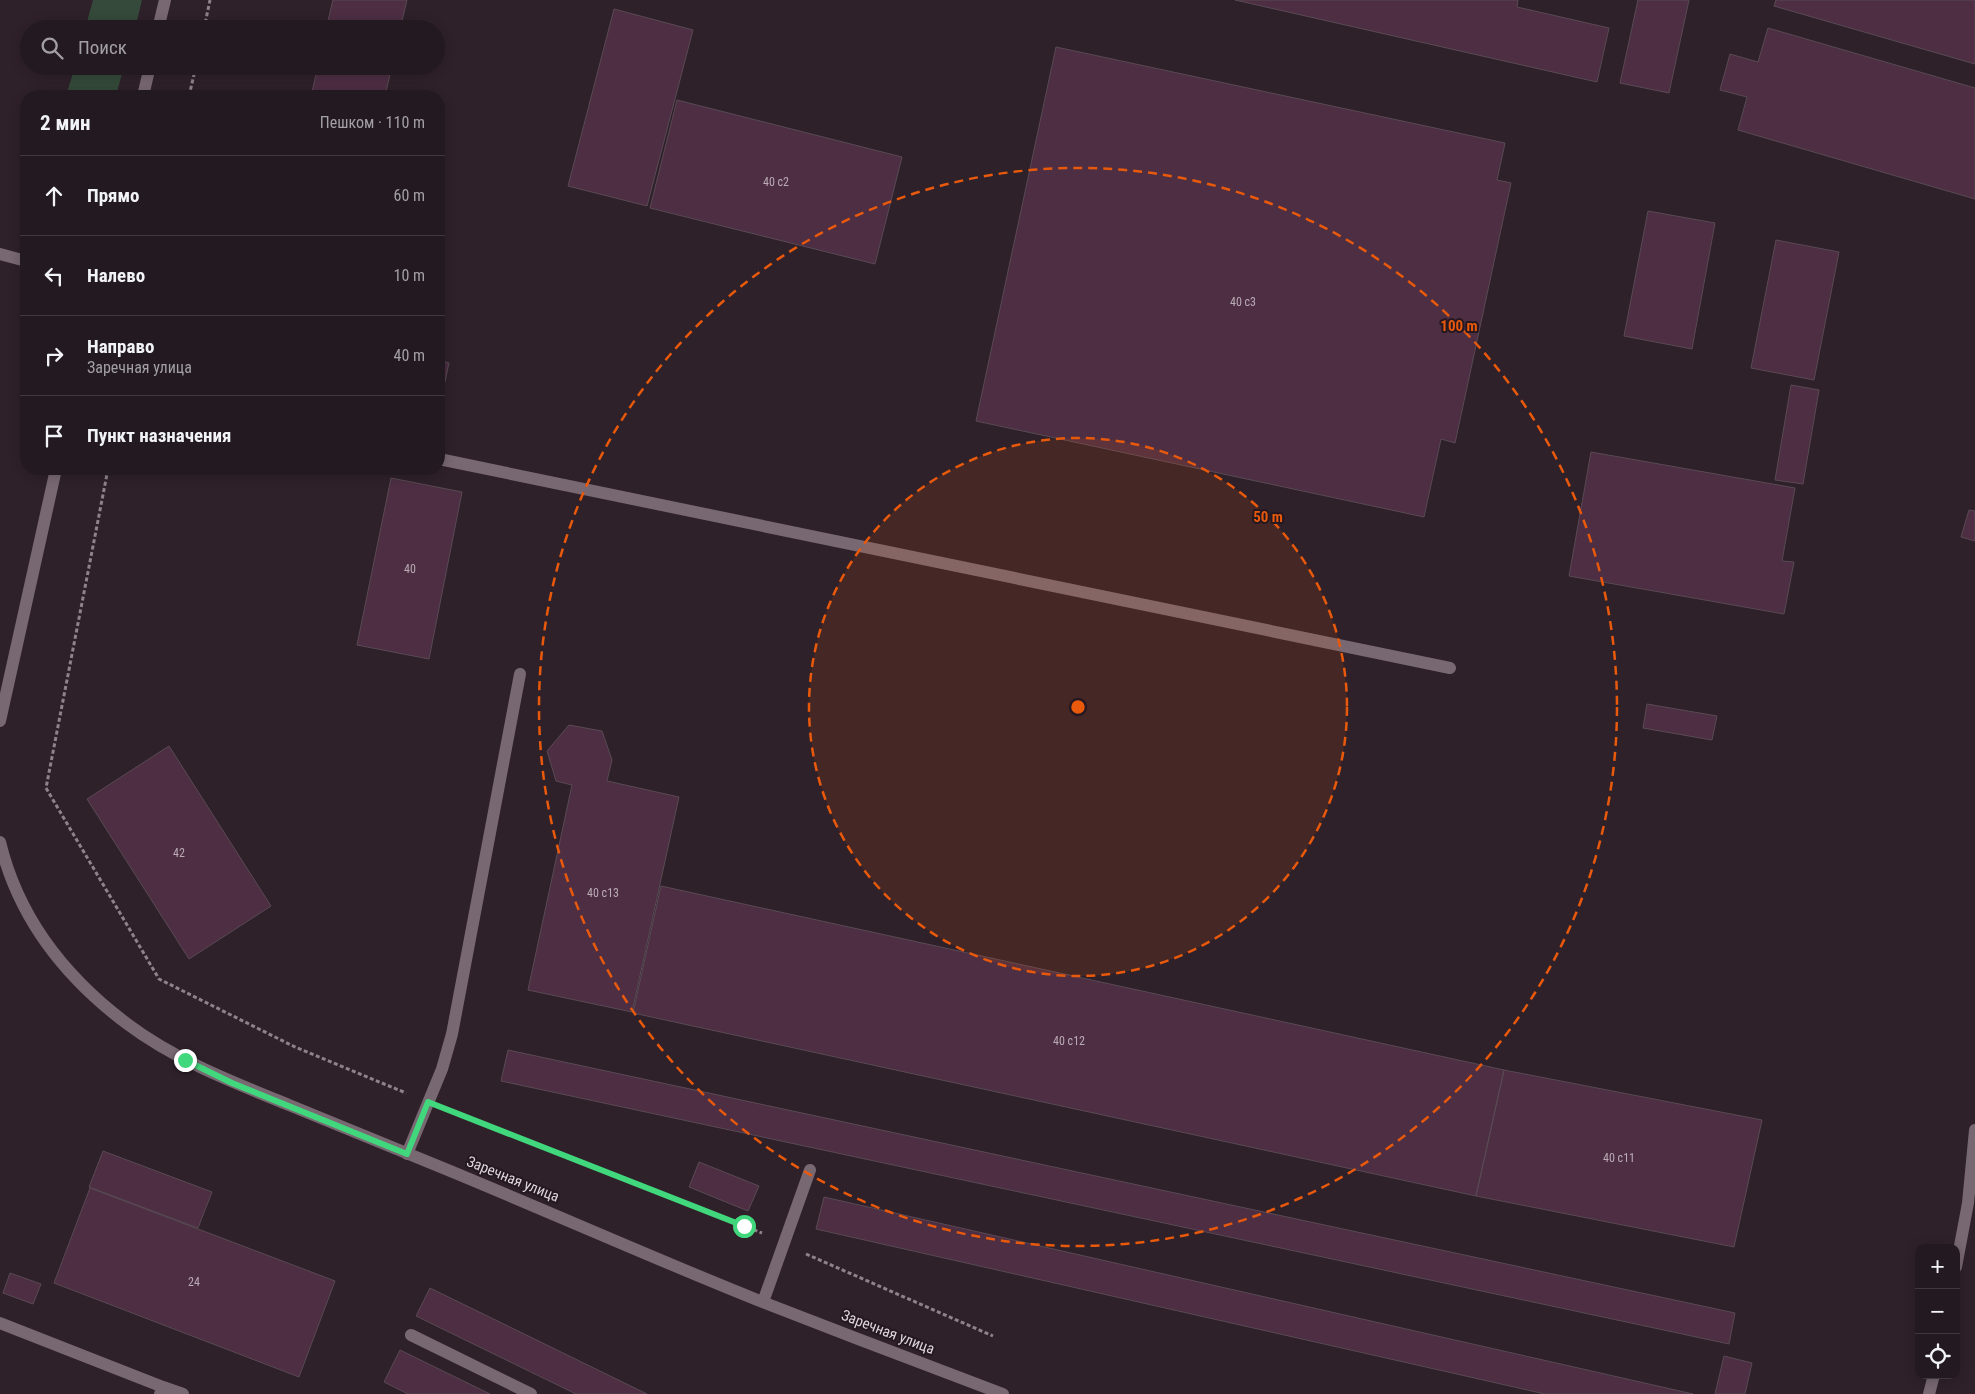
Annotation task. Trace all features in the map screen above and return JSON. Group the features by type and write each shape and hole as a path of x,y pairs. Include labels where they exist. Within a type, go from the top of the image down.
{"street":[{"path":"160,20 165,0"},
{"path":"144,90 148,75"},
{"path":"0,254 20,259"},
{"path":"445,460 1450,668"},
{"path":"0,721 55,475"},
{"path":"407,1154 442,1069 452,1034 520,674"},
{"name":"Заречная улица","path":"0,842 2,863 26,913 44,941 86,990 127,1024 170,1052 232,1083 763,1302 1003,1394"},
{"path":"1960,1246 1968,1203 1975,1130"},
{"path":"763,1302 810,1170"},
{"path":"0,1323 161,1391 183,1394"},
{"path":"411,1335 531,1394"},
{"path":"1929,1394 1933,1379"}],"path":[{"path":"206,20 210,0"},
{"path":"190,90 194,75"},
{"path":"107,475 46,788 159,979 295,1047 428,1102 762,1233 993,1336"}],"green space":[{"path":"93,0 142,0 137,20 87,20"},
{"path":"72,75 122,75 118,90 68,90"}],"building":[{"path":"333,0 407,0 402,20 328,20"},
{"path":"1235,0 1518,0 1517,7 1609,28 1597,82"},
{"path":"1638,0 1689,0 1669,93 1620,83"},
{"path":"1776,0 1975,0 1975,64 1774,6"},
{"path":"614,9 693,30 647,206 568,186"},
{"path":"1768,28 1975,88 1975,199 1738,130 1747,97 1720,90 1730,54 1758,62"},
{"path":"1056,47 1505,143 1497,180 1511,183 1455,443 1441,439 1424,517 976,421"},
{"path":"316,75 390,75 386,90 312,90"},
{"path":"677,100 902,157 875,264 650,208"},
{"path":"1648,211 1715,223 1692,349 1624,336"},
{"path":"1776,240 1839,252 1814,380 1751,368"},
{"path":"445,362 449,363 445,381"},
{"path":"1791,385 1819,390 1803,484 1775,480"},
{"path":"1591,452 1795,488 1782,561 1794,562 1784,614 1569,576"},
{"path":"391,478 462,492 429,659 357,645"},
{"path":"1969,510 1975,511 1975,541 1961,537"},
{"path":"1647,704 1717,716 1712,740 1643,728"},
{"path":"569,725 602,731 612,760 607,781 679,797 632,1012 528,990 572,785 556,781 547,751"},
{"path":"169,746 271,906 189,959 87,799"},
{"path":"661,886 1504,1070 1476,1196 633,1013"},
{"path":"508,1050 1735,1313 1729,1344 501,1081"},
{"path":"1504,1070 1762,1120 1734,1247 1476,1196"},
{"path":"103,1151 212,1192 198,1228 89,1187"},
{"path":"699,1162 759,1186 748,1211 689,1187"},
{"path":"90,1188 335,1281 299,1377 54,1283"},
{"path":"824,1197 1693,1394 1545,1394 816,1229"},
{"path":"10,1273 41,1284 33,1304 3,1293"},
{"path":"430,1288 647,1394 576,1394 416,1316"},
{"path":"400,1350 490,1394 408,1394 384,1382"},
{"path":"1724,1356 1752,1363 1745,1394 1715,1394"}],"route":[{"path":"185,1060 232,1083 407,1154 428,1102 744,1226"}]}
